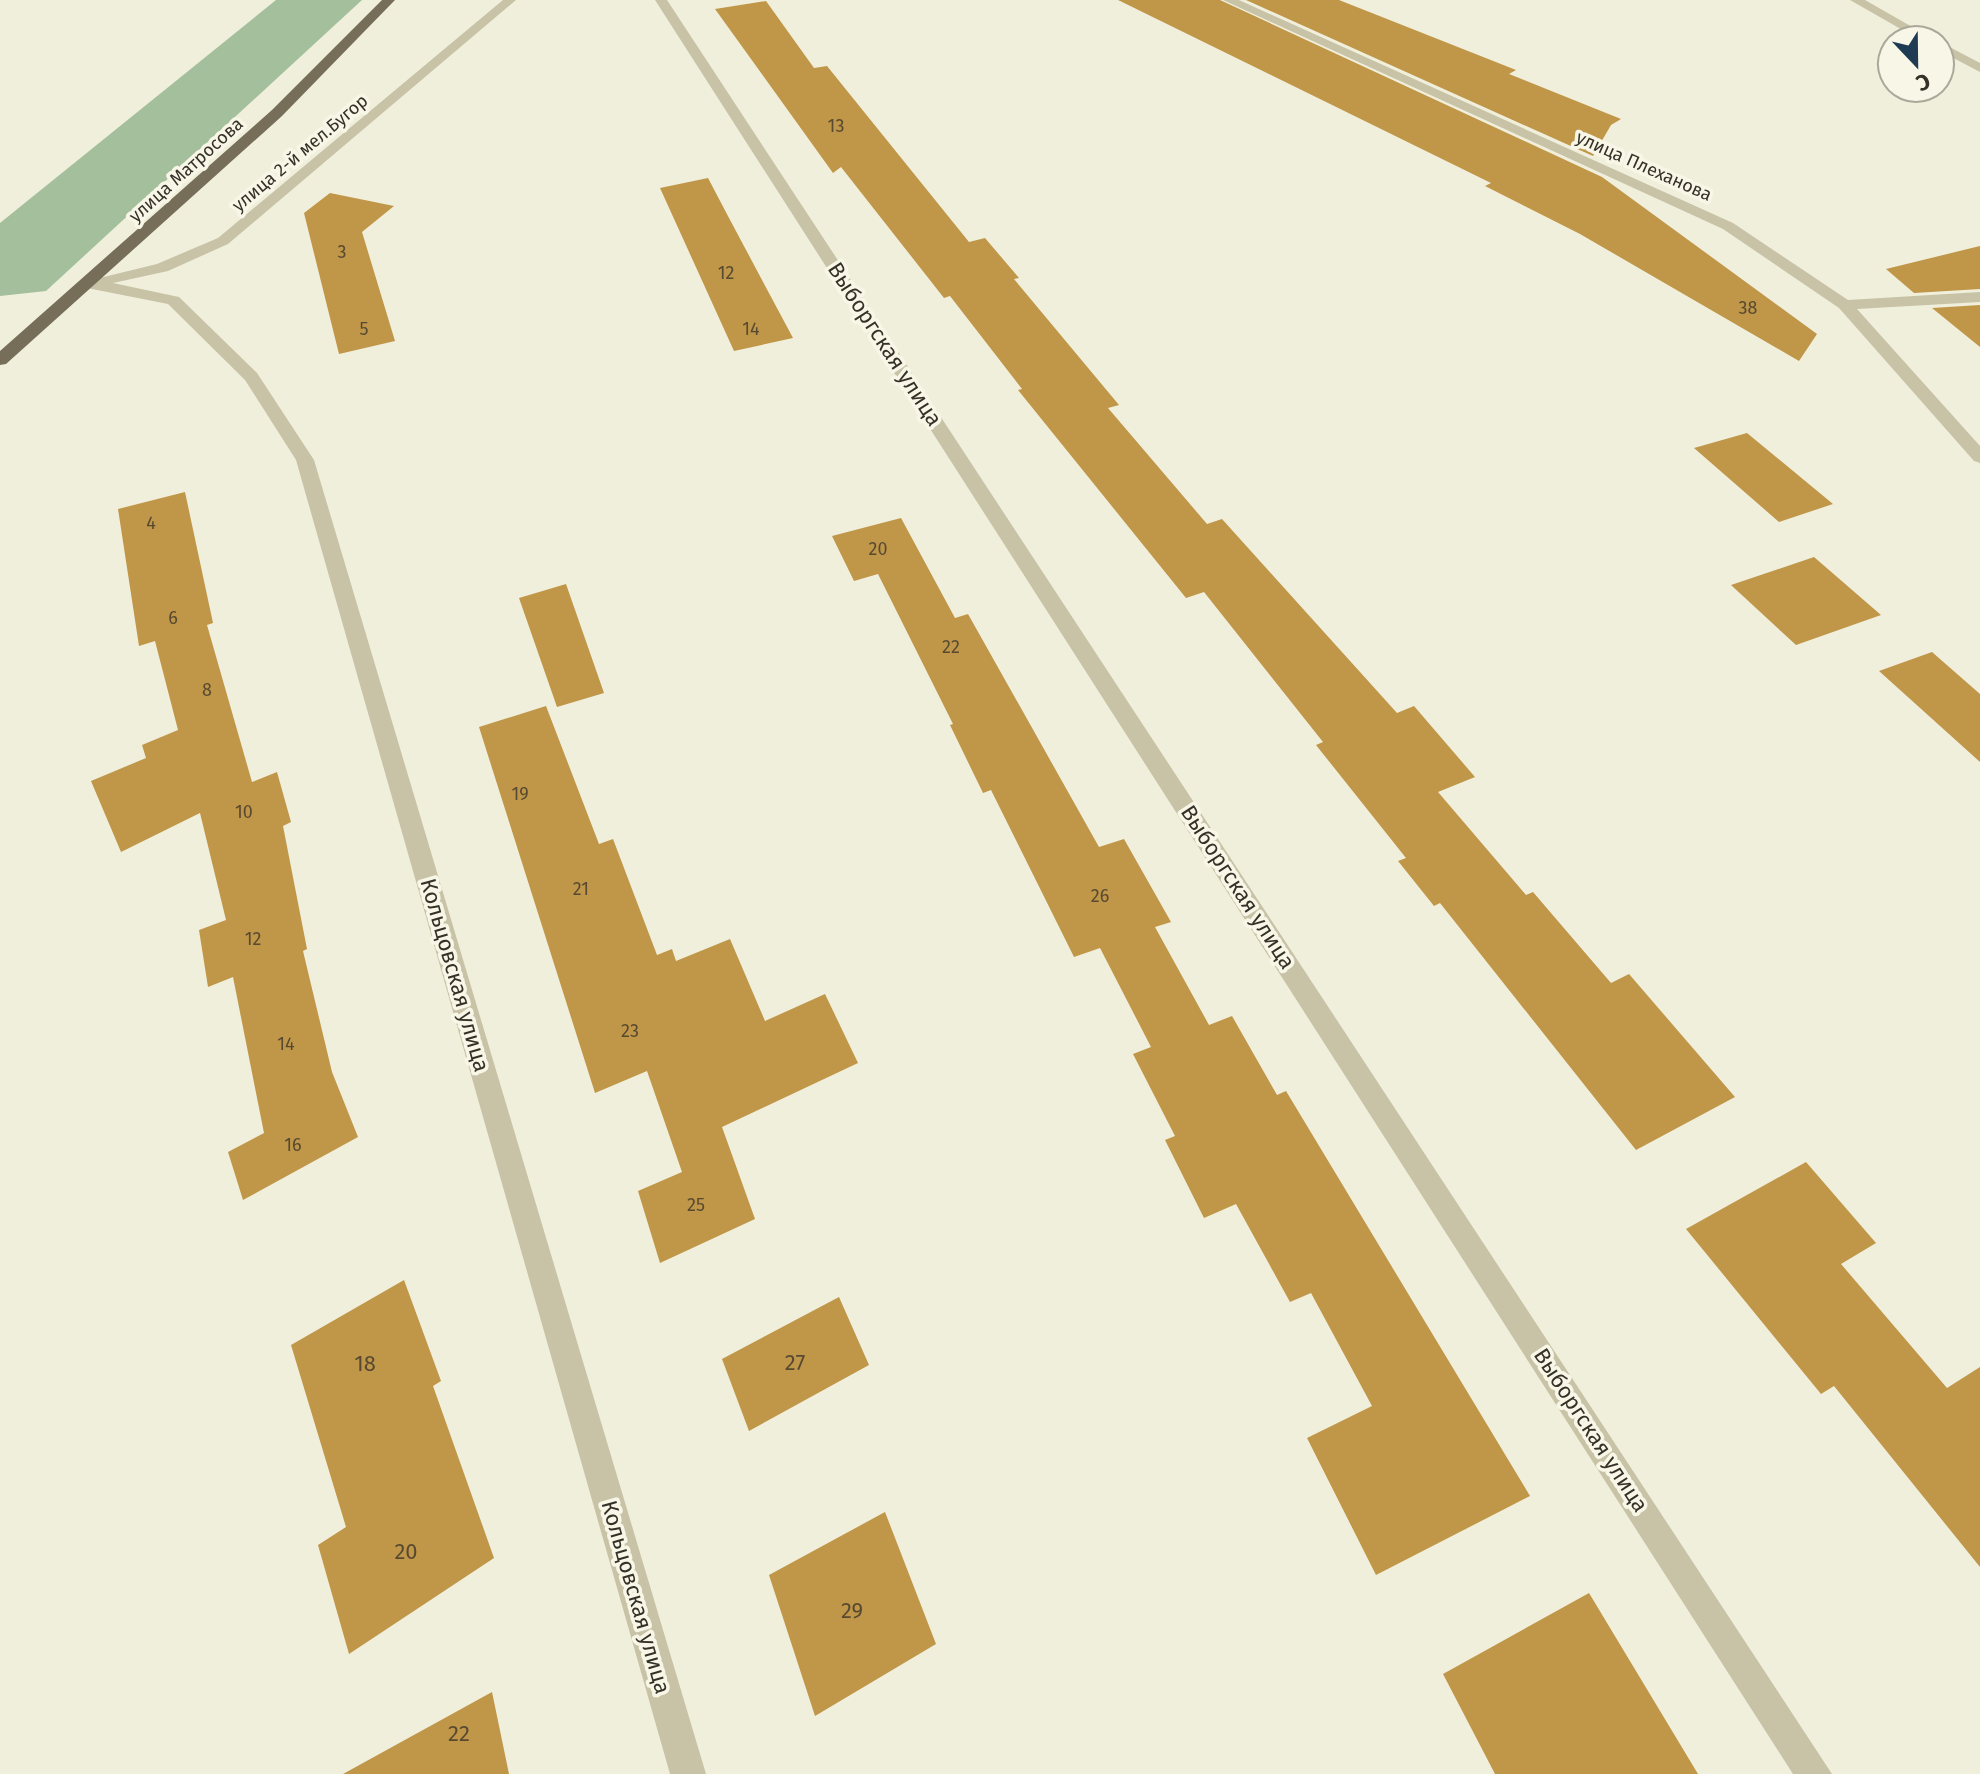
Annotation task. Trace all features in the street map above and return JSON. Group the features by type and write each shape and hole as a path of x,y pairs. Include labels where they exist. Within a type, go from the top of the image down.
{"main road":[{"name":"улица Матросова","path":"0,360 277,113 389,0"}],"street":[{"name":"улица 2-й мел.Бугор","path":"87,283 162,268 223,241 510,0"},
{"name":"Выборгская улица","path":"661,0 1814,1774"},
{"name":"улица Плеханова","path":"1229,0 1728,226 1845,305 1980,457"},
{"path":"1856,0 1900,24"},
{"path":"1956,55 1980,68"},
{"name":"Кольцовская улица","path":"87,283 173,300 251,377 305,460 688,1774"},
{"path":"1845,305 1980,297"}],"green space":[{"path":"276,0 362,0 46,291 0,296 0,223"}],"building":[{"path":"1118,0 1220,0 1602,177 1817,334 1799,361 1580,234 1485,186 1491,183"},
{"path":"1246,0 1339,0 1516,70 1509,74 1621,119 1611,125 1593,156"},
{"path":"766,1 814,68 827,66 969,242 985,238 1019,278 1014,279 1119,405 1108,408 1207,524 1222,519 1397,713 1414,706 1475,777 1438,792 1526,895 1533,892 1611,983 1629,974 1735,1097 1636,1150 1440,903 1434,906 1398,861 1406,858 1316,745 1323,742 1204,592 1186,598 1018,390 1022,389 950,296 944,298 841,167 833,173 715,9"},
{"path":"708,178 793,338 734,351 660,188"},
{"path":"330,193 394,206 362,232 395,341 339,354 304,213"},
{"path":"1980,246 1980,289 1914,293 1886,269"},
{"path":"1980,305 1980,347 1932,308"},
{"path":"1747,433 1833,504 1779,522 1694,448"},
{"path":"185,492 213,623 207,625 252,782 277,772 291,822 283,826 307,949 303,951 332,1072 358,1137 243,1200 228,1152 264,1133 233,977 208,987 199,930 226,920 200,813 121,852 91,781 146,758 142,745 178,730 155,641 139,646 118,509"},
{"path":"901,518 955,618 968,614 1099,847 1124,839 1171,922 1155,927 1209,1025 1232,1016 1277,1095 1286,1091 1530,1496 1376,1575 1307,1438 1372,1406 1311,1293 1290,1302 1236,1204 1204,1218 1165,1140 1175,1136 1133,1054 1151,1047 1100,948 1074,957 991,790 983,793 950,725 953,724 878,574 854,581 832,536"},
{"path":"1814,557 1881,615 1796,645 1731,585"},
{"path":"566,584 604,693 557,707 519,598"},
{"path":"1932,652 1980,694 1980,762 1879,671"},
{"path":"546,706 599,844 613,839 657,955 672,949 676,961 730,939 765,1021 825,994 858,1063 722,1127 755,1219 660,1263 638,1191 682,1172 647,1071 595,1093 479,727"},
{"path":"1806,1162 1876,1243 1841,1264 1947,1388 1980,1367 1980,1567 1834,1386 1821,1394 1686,1229"},
{"path":"404,1280 441,1381 433,1386 494,1558 349,1654 318,1545 346,1527 291,1345"},
{"path":"839,1297 869,1365 749,1431 722,1359"},
{"path":"885,1512 936,1644 815,1716 769,1575"},
{"path":"1589,1593 1698,1774 1495,1774 1443,1674"},
{"path":"492,1692 509,1774 343,1774"}]}
